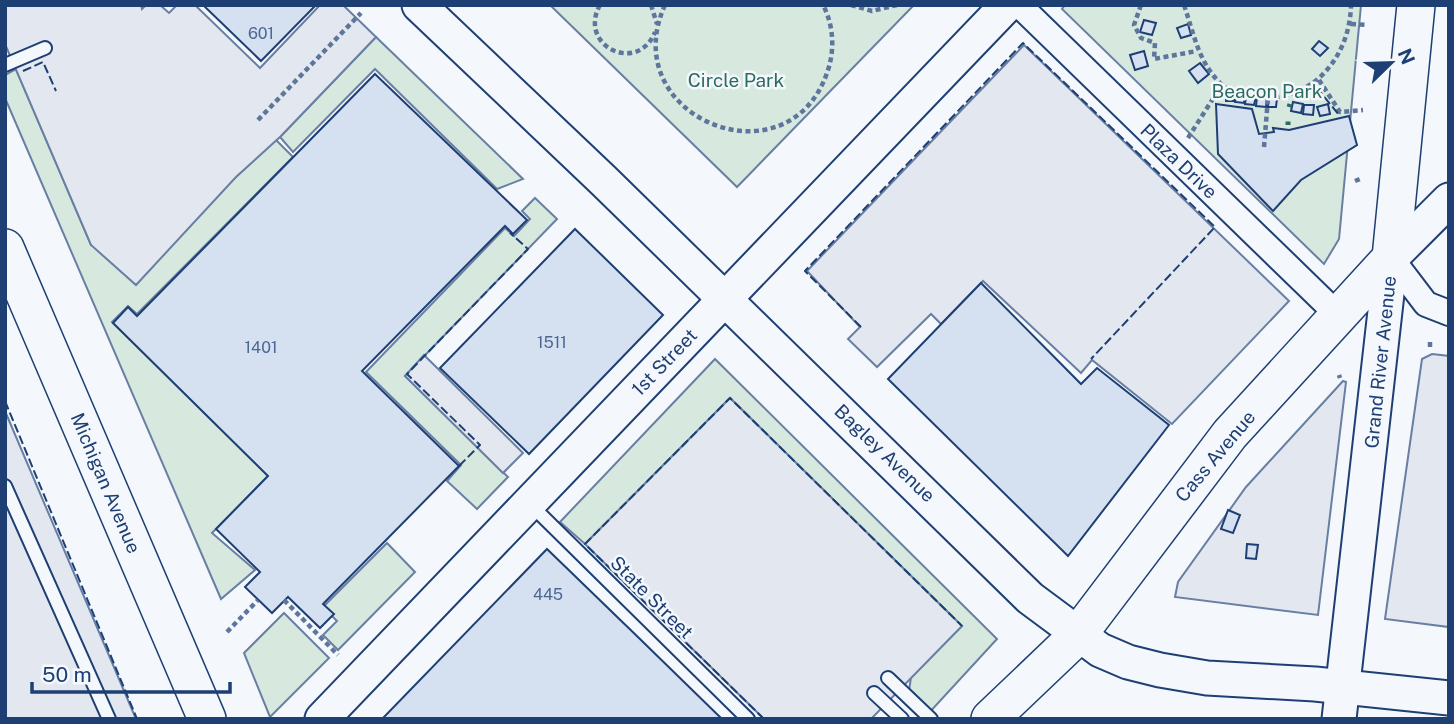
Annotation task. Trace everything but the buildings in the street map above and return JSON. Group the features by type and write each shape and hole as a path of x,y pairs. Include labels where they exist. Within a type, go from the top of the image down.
{"main road":[{"name":"Grand River Avenue","path":"1391,258 1416,5"},
{"name":"Michigan Avenue","path":"5,248 207,719"},
{"name":"Cass Avenue","path":"990,719 1077,636 1195,476 1391,258"}],"street":[{"name":"Bagley Avenue","path":"419,5 725,298 1030,598 1077,636 1128,662 1341,703 1449,698"},
{"name":"1st Street","path":"322,719 1007,5"},
{"name":"Plaza Drive","path":"1018,5 1339,317"},
{"name":"Cass Avenue","path":"1391,258 1449,200"},
{"path":"1391,258 1426,303 1449,313"},
{"name":"Grand River Avenue","path":"1341,703 1391,258"}],"lane":[{"path":"5,65 45,48"},
{"path":"5,486 109,719"},
{"name":"State Street","path":"529,503 748,719"},
{"path":"888,678 931,719"},
{"path":"874,693 902,719"}],"path":[{"path":"600,5 595,16 596,33 605,47 614,52 631,54 641,50 653,38 664,5"},
{"path":"651,5 658,25 658,61 665,82 677,100 692,115 712,126 733,131 755,131 776,126 795,116 820,89 828,69 832,47 830,25 823,5"},
{"path":"851,5 872,11 897,5"},
{"path":"1141,5 1134,25 1141,38 1155,43 1154,59 1197,51"},
{"path":"1184,5 1197,51 1222,86 1251,96 1268,98 1294,94 1319,80 1345,43 1351,24 1352,5"},
{"path":"258,120 361,13"},
{"path":"1351,24 1368,25"},
{"path":"1319,80 1340,113 1363,110"},
{"path":"1187,140 1222,86"},
{"path":"1264,147 1268,98"},
{"path":"228,632 258,600"},
{"path":"284,600 338,655"}],"green space":[{"name":"Circle Park","path":"550,5 914,5 737,187"},
{"name":"Beacon Park","path":"1065,5 1361,5 1339,239 1324,264 1062,9"},
{"path":"376,37 523,179 497,189 375,69 293,152 280,137"},
{"path":"16,69 91,245 236,177 275,139 293,157 137,314 128,306 112,322 268,476 212,533 255,570 221,599 5,98 5,75"},
{"path":"535,198 557,219 405,376 508,477 477,509 447,481 461,465 366,372 505,228 514,236 530,219 522,211"},
{"path":"715,359 997,639 928,714 909,691 911,677 962,626 730,398 585,544 560,522"},
{"path":"387,543 415,572 338,650 323,635 337,621 323,607"},
{"path":"284,613 329,658 270,717 244,653"}],"shaded area":[{"path":"5,5 141,5 142,9 146,5 160,5 169,13 177,5 195,5 260,68 320,5 343,5 376,37 280,137 236,177 136,285 91,245 5,44"},
{"path":"1024,45 1289,301 1172,424 1092,360 1081,373 983,281 941,324 931,314 877,367 848,339 860,327 807,271"},
{"path":"1432,354 1449,356 1449,627 1385,619 1422,359"},
{"path":"424,355 523,453 503,473 405,376"},
{"path":"1343,381 1346,382 1318,615 1175,597 1178,582 1246,487"},
{"path":"730,398 962,626 871,719 764,719 585,544"},
{"path":"5,411 136,719 5,719"}],"fence":[{"path":"861,327 805,271 1023,43 1215,227 1091,359"},
{"path":"23,71 43,62 56,91"},
{"path":"1294,98 1316,87 1340,116"},
{"path":"459,466 480,445 407,374 528,249 510,233"},
{"path":"764,719 585,544 730,398 962,626"},
{"path":"5,401 137,719"}]}
